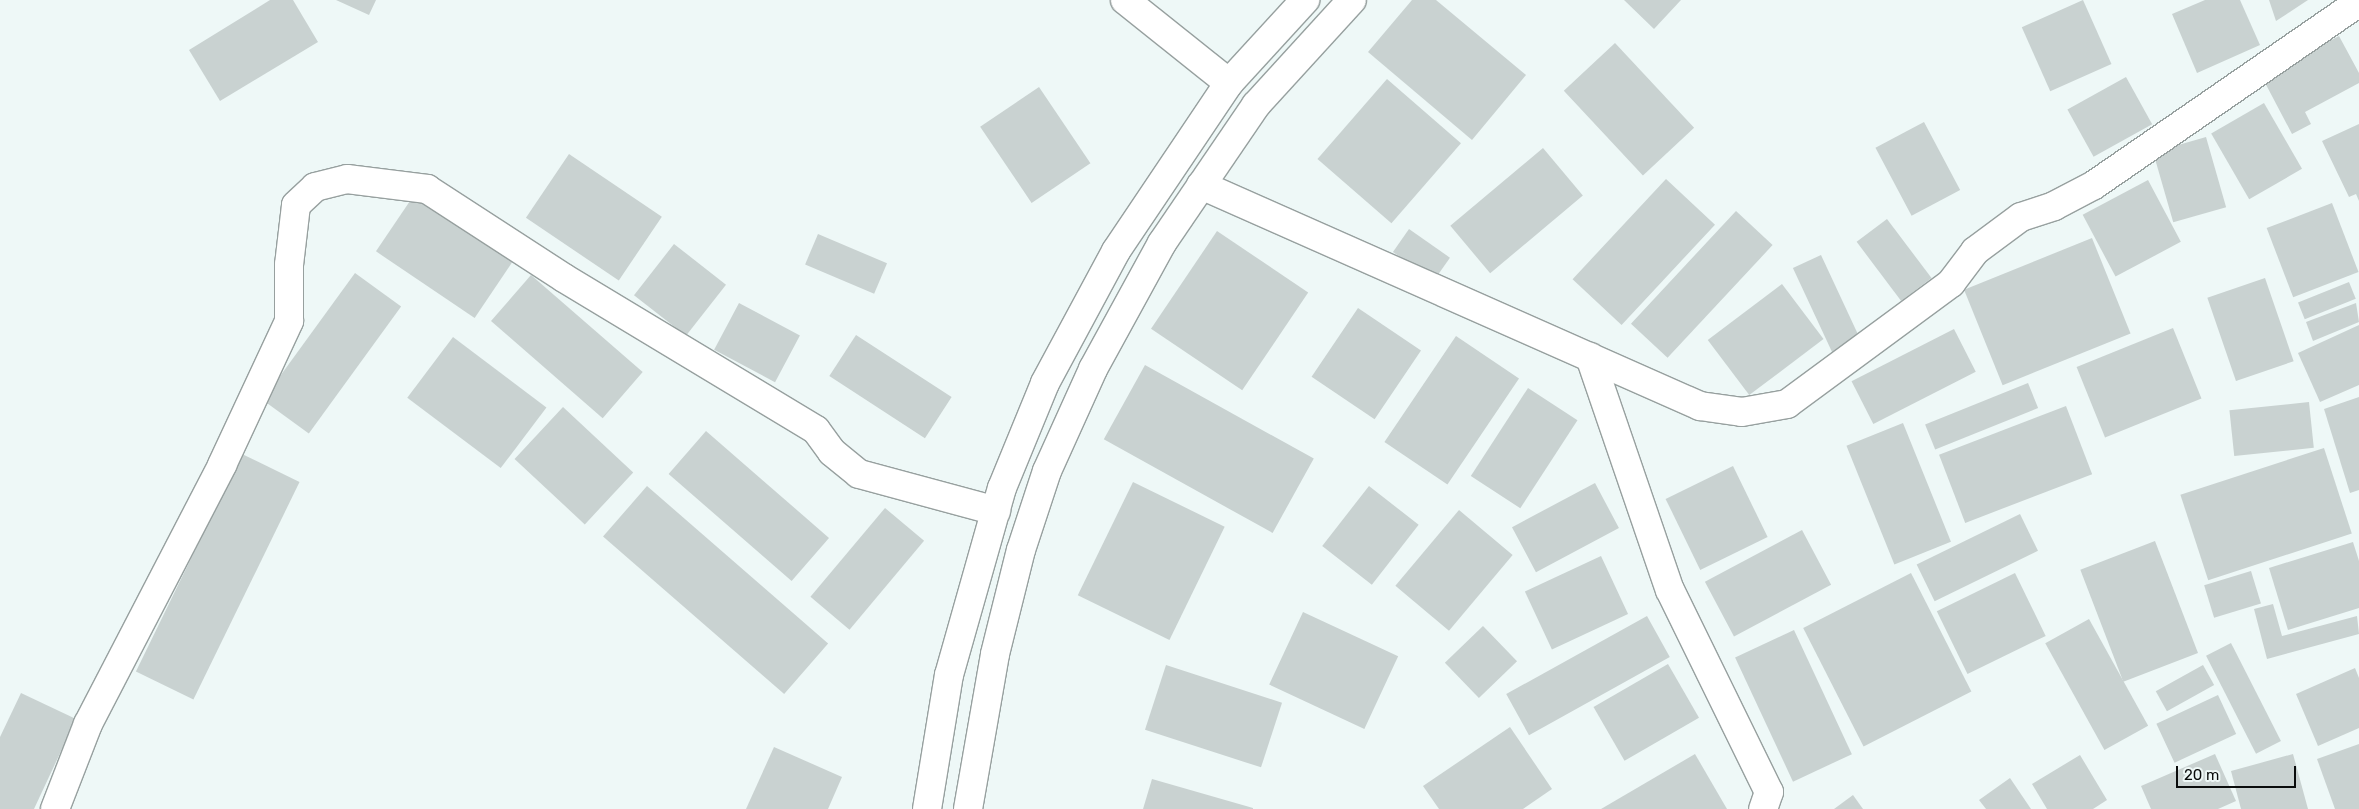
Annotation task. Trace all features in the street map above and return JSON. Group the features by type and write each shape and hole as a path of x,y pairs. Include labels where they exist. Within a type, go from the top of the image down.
{"street":[{"path":"1125,0 1229,84"},
{"path":"927,809 949,675 996,511 1045,383 1116,251 1229,84 1305,0"},
{"path":"968,809 995,654 1021,550 1047,471 1093,369 1162,243 1256,106 1352,0"},
{"path":"1201,186 1700,406 1742,412 1787,404 1951,283 1975,252 2021,217 2054,206 2094,185 2359,2"},
{"path":"55,809 88,724 222,465 289,321 289,265 296,205 315,187 347,180 427,189 564,278 816,430 832,452 860,474 996,511"},
{"path":"1590,358 1670,590 1769,792 1763,809"}],"building":[{"path":"270,0 293,0 318,42 220,101 189,50"},
{"path":"336,0 376,0 369,15"},
{"path":"1412,0 1436,0 1526,75 1472,140 1368,52"},
{"path":"1624,0 1681,0 1654,29"},
{"path":"2083,0 2111,64 2050,91 2022,27"},
{"path":"2205,0 2240,0 2260,45 2197,73 2172,14"},
{"path":"2269,0 2308,0 2276,21"},
{"path":"2339,36 2359,73 2359,83 2305,112 2311,124 2292,134 2262,77"},
{"path":"1615,43 1694,128 1643,176 1564,91"},
{"path":"2126,77 2152,124 2094,157 2067,109"},
{"path":"1387,79 1461,143 1391,223 1317,159"},
{"path":"1039,87 1090,163 1032,203 980,127"},
{"path":"2264,103 2302,169 2249,199 2211,134"},
{"path":"1924,122 1960,190 1912,216 1875,148"},
{"path":"2359,124 2359,201 2356,194 2349,197 2322,141"},
{"path":"2206,137 2226,207 2173,222 2153,152"},
{"path":"1543,148 1583,195 1490,273 1450,226"},
{"path":"569,154 662,217 619,280 526,218"},
{"path":"1666,179 1715,225 1622,325 1573,279"},
{"path":"2148,180 2181,242 2116,277 2083,215"},
{"path":"414,195 513,262 475,318 376,251"},
{"path":"2332,203 2359,272 2293,297 2267,228"},
{"path":"1736,211 1773,245 1668,358 1631,324"},
{"path":"1887,219 1932,278 1901,301 1857,242"},
{"path":"1409,229 1450,258 1434,281 1393,252"},
{"path":"1217,231 1308,293 1242,390 1151,329"},
{"path":"818,234 887,263 874,294 805,264"},
{"path":"2092,238 2131,333 2003,385 1964,290"},
{"path":"674,244 726,285 686,336 634,295"},
{"path":"1821,255 1861,340 1833,353 1793,268"},
{"path":"355,273 401,307 309,434 263,400"},
{"path":"531,275 643,372 603,418 491,321"},
{"path":"2265,278 2294,361 2236,381 2207,298"},
{"path":"2349,282 2356,299 2305,319 2298,303"},
{"path":"1782,284 1824,339 1749,395 1708,340"},
{"path":"739,303 800,335 775,382 714,350"},
{"path":"2356,303 2359,322 2313,341 2306,322"},
{"path":"1358,308 1421,350 1375,419 1312,377"},
{"path":"2359,325 2359,385 2320,402 2298,353"},
{"path":"2173,328 2201,398 2105,437 2077,367"},
{"path":"1954,329 1976,372 1873,424 1852,381"},
{"path":"856,335 952,397 925,438 829,376"},
{"path":"1456,336 1519,378 1447,485 1384,442"},
{"path":"453,337 546,407 501,468 407,398"},
{"path":"1145,365 1314,459 1273,533 1104,439"},
{"path":"2028,383 2038,408 1935,450 1925,425"},
{"path":"1528,388 1577,420 1520,508 1471,476"},
{"path":"2359,397 2359,490 2350,493 2324,409"},
{"path":"2309,402 2314,448 2234,456 2229,410"},
{"path":"2066,406 2092,474 1965,523 1939,455"},
{"path":"563,407 633,472 585,524 515,459"},
{"path":"1903,423 1951,542 1894,565 1846,446"},
{"path":"706,431 829,538 792,581 669,474"},
{"path":"2324,448 2352,534 2208,580 2180,495"},
{"path":"242,454 300,482 193,700 136,672"},
{"path":"1733,466 1768,537 1700,570 1666,499"},
{"path":"1133,482 1225,527 1169,640 1078,595"},
{"path":"1595,483 1619,528 1536,572 1512,527"},
{"path":"647,486 828,643 784,694 603,537"},
{"path":"1369,486 1419,525 1372,585 1322,546"},
{"path":"885,508 924,541 850,630 810,597"},
{"path":"1459,510 1513,555 1449,631 1395,586"},
{"path":"2020,514 2038,551 1935,601 1917,564"},
{"path":"1802,530 1831,585 1734,636 1705,582"},
{"path":"2155,541 2198,653 2123,682 2080,570"},
{"path":"2353,542 2359,561 2359,608 2288,630 2269,568"},
{"path":"1601,556 1628,614 1552,650 1525,591"},
{"path":"2251,571 2261,604 2214,618 2204,585"},
{"path":"1911,573 1971,692 1864,746 1803,628"},
{"path":"2015,573 2046,636 1967,674 1937,611"},
{"path":"2273,604 2282,636 2357,616 2359,634 2267,659 2254,609"},
{"path":"1303,612 1398,656 1364,729 1269,685"},
{"path":"1647,616 1670,657 1529,735 1506,694"},
{"path":"2089,619 2148,726 2104,750 2045,643"},
{"path":"1483,626 1517,661 1479,698 1445,663"},
{"path":"1794,630 1852,754 1793,782 1735,657"},
{"path":"2231,643 2281,741 2256,754 2206,656"},
{"path":"1668,664 1699,718 1625,761 1594,707"},
{"path":"1166,665 1282,703 1261,767 1145,730"},
{"path":"2203,665 2214,685 2167,711 2156,691"},
{"path":"2355,668 2359,678 2359,728 2318,746 2296,694"},
{"path":"21,693 76,719 34,809 0,809 0,737"},
{"path":"2218,695 2236,734 2175,763 2156,724"},
{"path":"1510,727 1552,789 1523,809 1439,809 1423,786"},
{"path":"2359,744 2359,809 2335,809 2317,759"},
{"path":"774,747 842,777 828,809 746,809"},
{"path":"1695,754 1727,809 1601,809"},
{"path":"2215,754 2236,801 2218,809 2151,809 2141,786"},
{"path":"2293,754 2308,809 2241,809 2231,771"},
{"path":"2080,755 2107,800 2093,809 2047,809 2032,784"},
{"path":"2010,778 2031,809 1986,809 1979,800"},
{"path":"1152,779 1253,808 1253,809 1143,809"},
{"path":"1853,795 1863,809 1834,809"}]}
